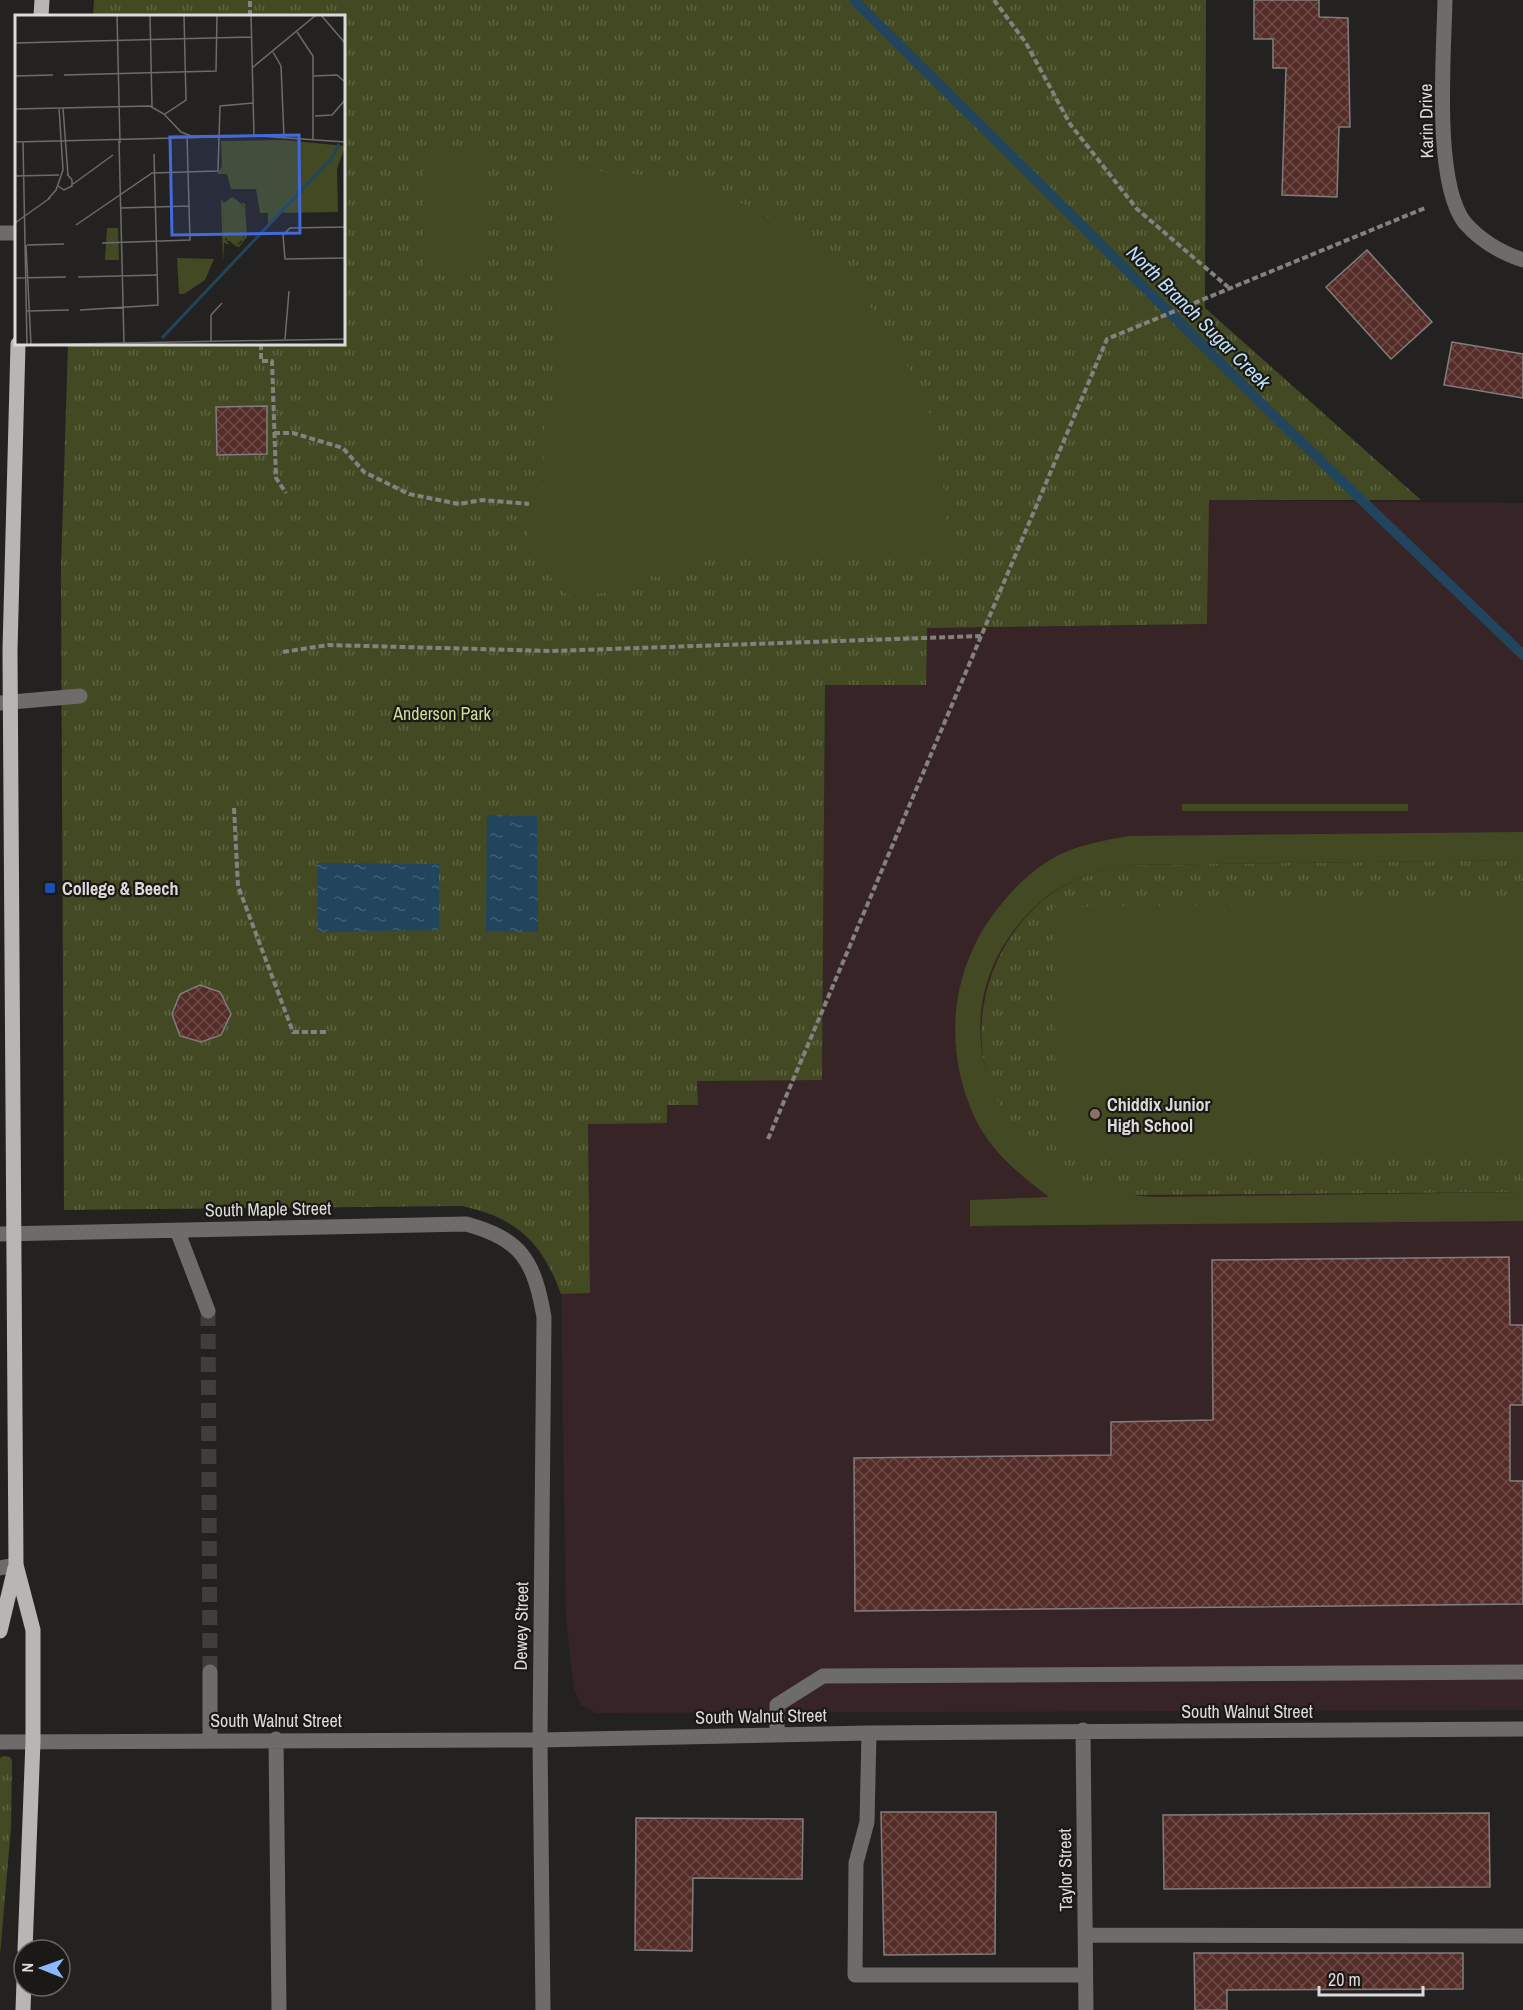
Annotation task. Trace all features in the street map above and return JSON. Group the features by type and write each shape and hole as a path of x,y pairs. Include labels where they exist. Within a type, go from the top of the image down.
{"main road":[{"path":"41,15 42,0"},
{"path":"18,345 5,703 7,1234 16,1565 33,1629 33,1741 25,1938"},
{"path":"0,1631 16,1565"}],"street":[{"name":"Karin Drive","path":"1445,0 1446,169 1457,209 1465,223 1494,247 1523,260"},
{"path":"5,703 58,696 80,696"},
{"name":"South Maple Street","path":"7,1234 466,1224 492,1231 517,1248"},
{"path":"177,1230 208,1311"},
{"name":"Dewey Street","path":"517,1248 531,1267 544,1317 540,1740 543,2010"},
{"path":"0,1568 16,1565"},
{"path":"210,1672 210,1740"},
{"path":"777,1735 777,1704 823,1676 1523,1672"},
{"name":"South Walnut Street","path":"0,1742 276,1739 540,1740 1083,1730 1523,1729"},
{"name":"Taylor Street","path":"1083,1730 1086,2010"},
{"path":"869,1733 867,1822 856,1863 855,1975 1085,1975"},
{"path":"276,1739 279,2010"},
{"path":"1086,1935 1523,1936"}],"path":[{"path":"994,0 1026,43 1070,124 1137,209 1229,288"},
{"path":"768,1139 1107,339 1425,208"},
{"path":"261,345 261,361 272,361 276,478 286,493"},
{"path":"274,433 293,433 343,448 364,471 409,494 459,504 482,500 529,504"},
{"path":"284,652 328,645 552,651 981,636"},
{"path":"234,808 238,886 293,1032 329,1032"}],"shaded area":[{"name":"Chiddix Junior High School","path":"1208,500 1523,503 1523,1710 596,1713 581,1705 574,1689 566,1620 561,1294 590,1293 588,1123 667,1123 667,1105 697,1081 822,1079 825,685 926,685 926,628 1207,624"}],"green space":[{"name":"Anderson Park","path":"94,0 1206,0 1205,308 1421,500 1209,500 1207,624 927,628 926,685 825,685 822,1080 697,1081 698,1105 667,1105 667,1123 588,1124 590,1293 561,1294 545,1260 525,1235 498,1218 462,1206 64,1210 61,568 68,345 345,345 345,15 93,15"},
{"path":"423,152 484,152 485,271 424,271"},
{"path":"552,169 620,172 692,182 750,207 808,240 865,298 910,370 931,417 945,496 949,554 707,560 682,578 648,576 607,593 567,595 527,551 529,498 543,488 544,428 556,415"},
{"path":"1182,804 1408,804 1408,811 1182,811"},
{"path":"1523,832 1523,860 1122,865 1084,876 1050,894 1009,936 987,984 980,1033 989,1081 1012,1125 1048,1161 1095,1186 1152,1197 1523,1192 1523,1221 970,1226 970,1200 1049,1197 1007,1162 989,1142 975,1118 964,1090 955,1034 962,978 972,951 985,926 1003,902 1038,868 1054,857 1071,850 1129,836"},
{"path":"1523,860 1523,1192 1123,1195 1078,1180 1037,1155 1011,1126 993,1093 983,1058 982,1022 988,986 1002,952 1023,921 1051,894 1075,880 1122,865"},
{"path":"1523,902 1523,1153 1056,1157 1054,907"},
{"path":"10,1757 12,1761 11,1827 0,1955 0,1758"}],"water":[{"path":"487,815 537,816 538,932 486,931"},
{"path":"317,863 439,864 439,930 318,932"}],"building":[{"path":"1254,0 1319,0 1319,17 1348,18 1350,127 1339,127 1337,197 1282,195 1286,68 1273,68 1273,39 1254,39"},
{"path":"1367,250 1432,322 1391,359 1326,287"},
{"path":"1452,342 1523,354 1523,398 1444,385"},
{"path":"267,406 267,454 217,455 216,407"},
{"path":"200,985 220,992 231,1014 221,1035 201,1042 180,1036 172,1014 180,994"},
{"path":"1509,1257 1510,1325 1523,1325 1523,1405 1510,1405 1510,1481 1523,1481 1523,1604 855,1611 854,1458 1111,1455 1111,1422 1213,1420 1212,1260"},
{"path":"881,1812 996,1812 995,1954 884,1955"},
{"path":"1489,1813 1490,1887 1164,1889 1163,1815"},
{"path":"636,1818 803,1819 802,1879 693,1878 692,1951 635,1950"},
{"path":"1194,1953 1463,1953 1463,1989 1227,1990 1227,2010 1195,2010"}],"waterway":[{"name":"North Branch Sugar Creek","path":"854,0 1269,411 1523,655"}],"tunnel":[{"path":"208,1311 210,1672"}],"place":[{"name":"College & Beech","path":"50,888"},
{"name":"Chiddix Junior High School","path":"1095,1114"}]}
